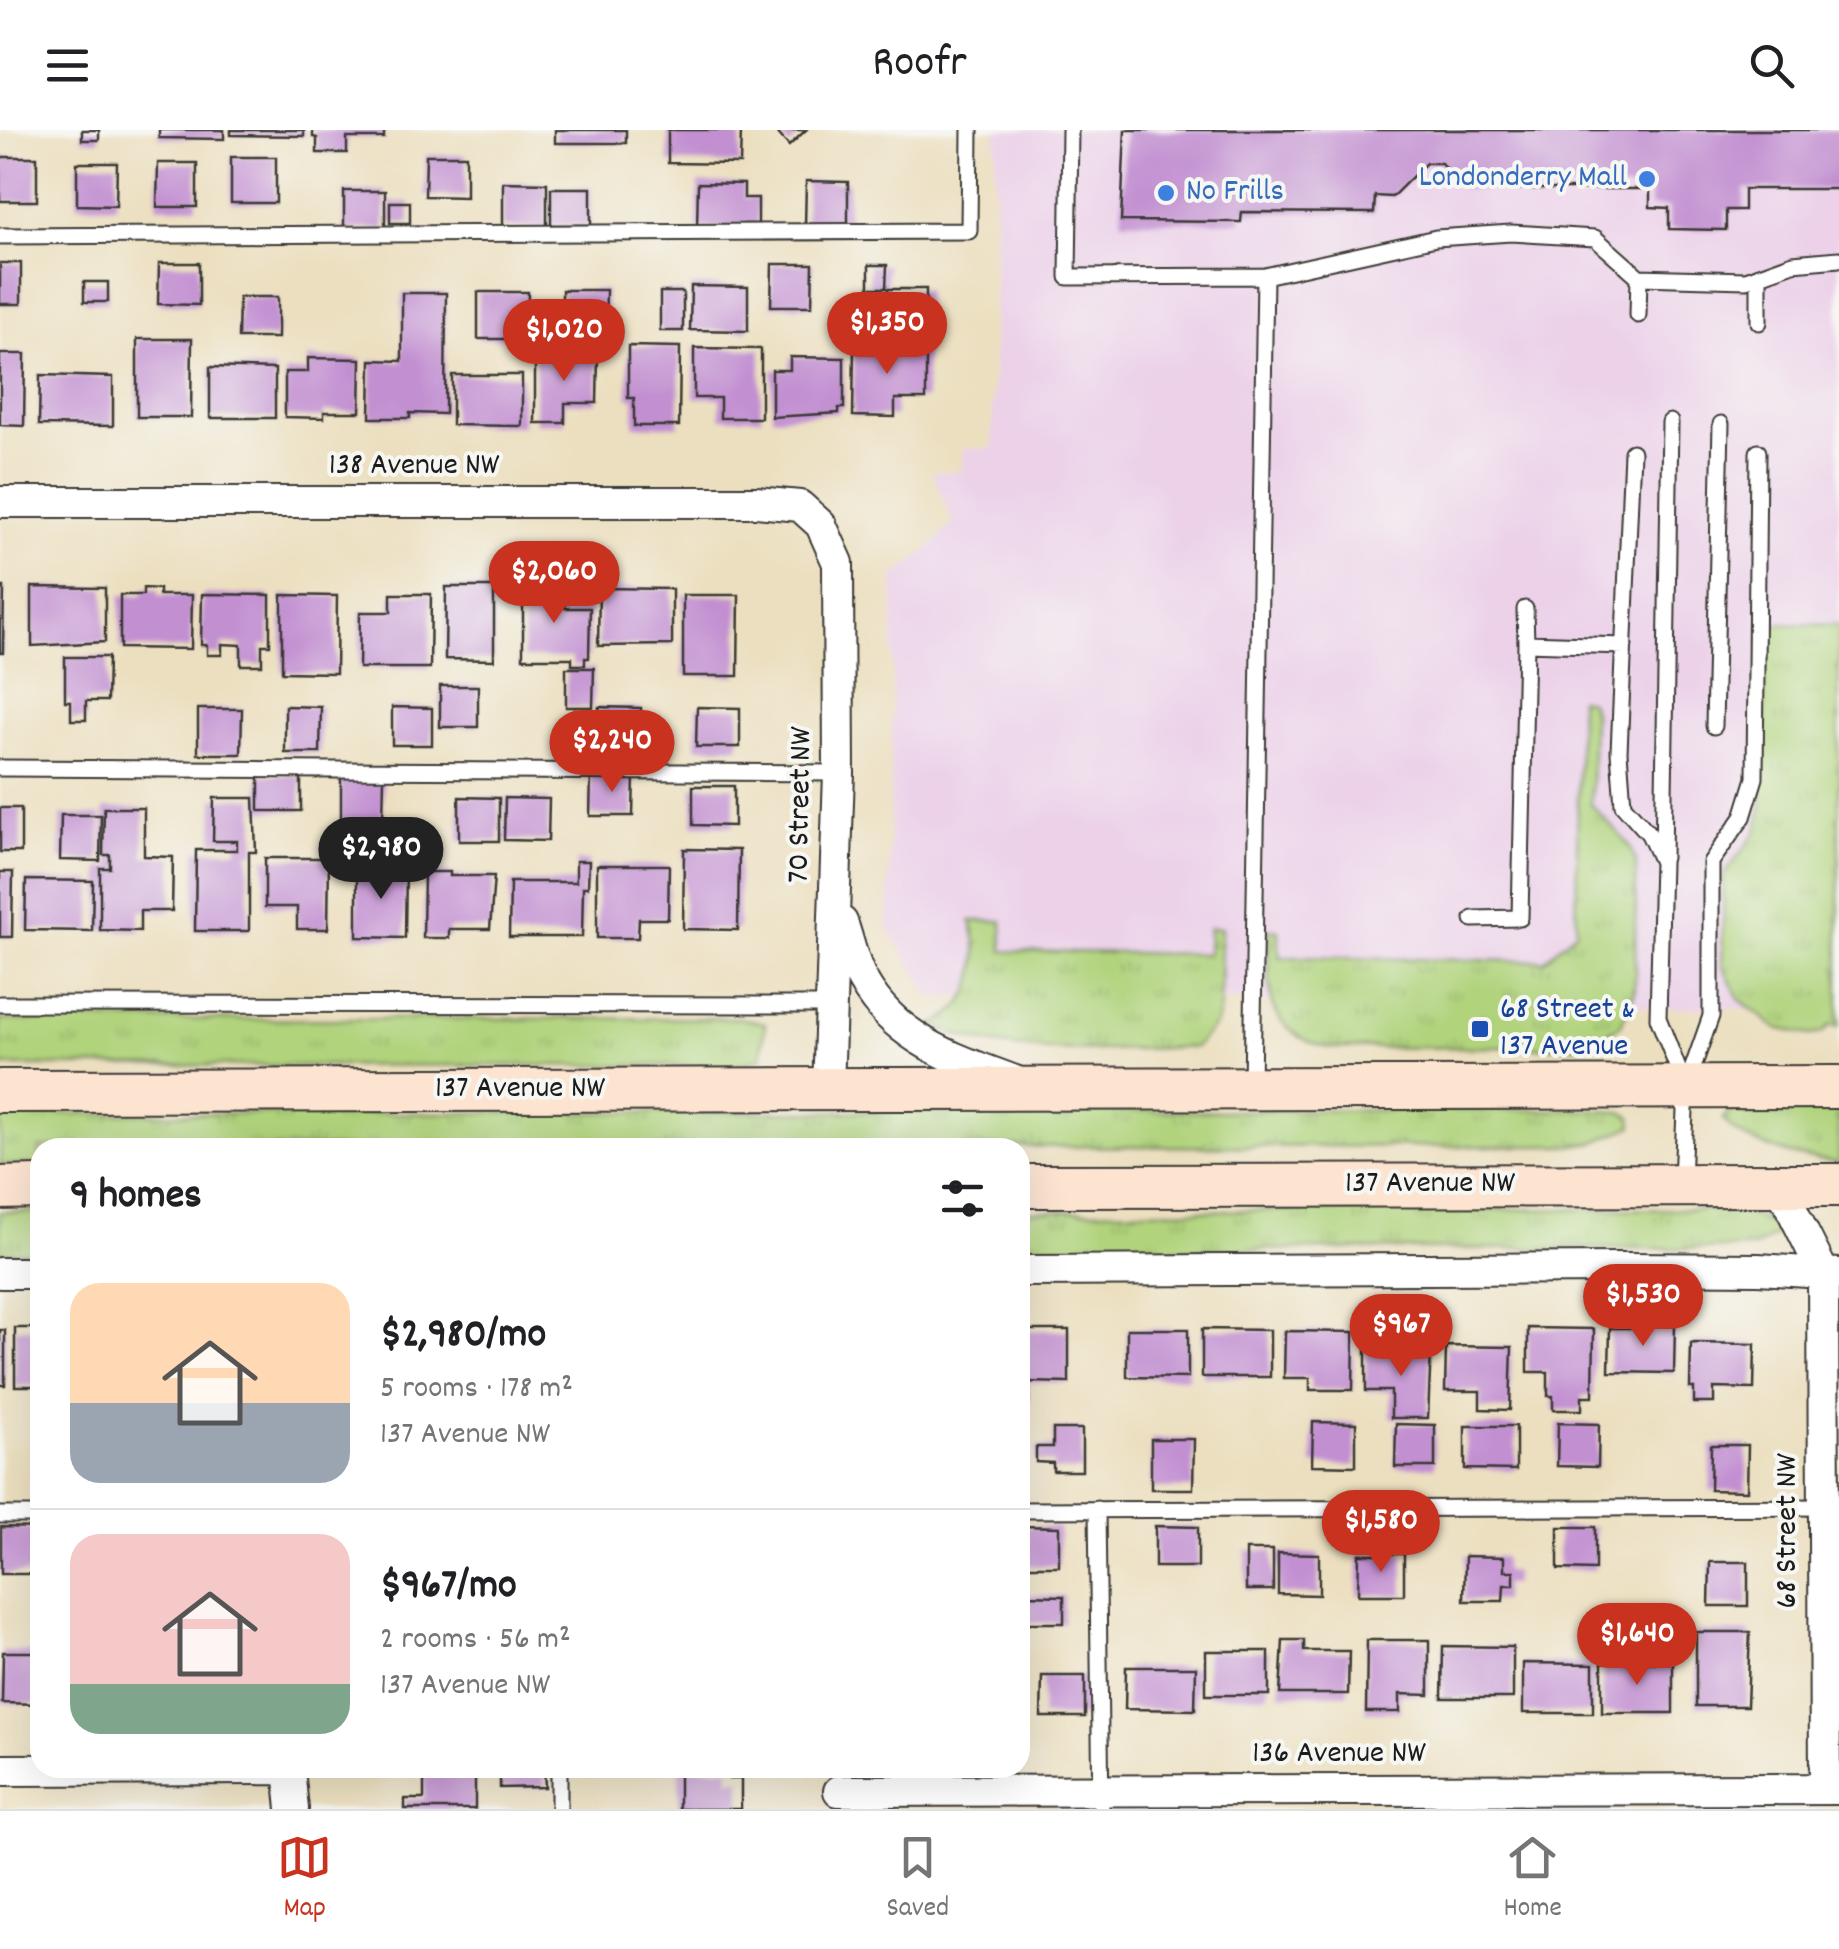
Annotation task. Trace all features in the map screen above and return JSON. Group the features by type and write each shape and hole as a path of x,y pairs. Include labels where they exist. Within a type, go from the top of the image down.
{"main road":[{"name":"137 Avenue NW","path":"0,1092 1839,1087"},
{"name":"137 Avenue NW","path":"1030,1186 1839,1186"},
{"path":"0,1188 30,1188"}],"street":[{"name":"138 Avenue NW","path":"0,502 756,502 800,506 821,525"},
{"name":"70 Street NW","path":"821,525 838,563 839,773 828,1089"},
{"name":"137 Avenue NW","path":"836,902 863,980 911,1037 954,1059 1041,1090"},
{"name":"68 Street NW","path":"1780,1186 1831,1273 1832,1789"},
{"path":"1030,1271 1664,1268 1831,1273 1839,1246"},
{"path":"0,1273 30,1273"},
{"path":"0,1770 30,1770"},
{"path":"290,1778 293,1809"},
{"name":"136 Avenue NW","path":"839,1789 1102,1800 1832,1789"}],"lane":[{"path":"0,236 969,231 970,130"},
{"path":"1070,130 1068,277 1265,276 1436,238 1511,233 1594,238 1639,276 1746,280 1793,263 1839,259"},
{"path":"1758,322 1759,275"},
{"path":"1252,1089 1265,276"},
{"path":"1638,315 1639,276"},
{"path":"1670,422 1658,1018 1686,1088"},
{"path":"1714,726 1721,424"},
{"path":"1632,452 1619,752 1623,805 1648,834 1662,862"},
{"path":"1682,1185 1686,1088 1711,1016 1711,862 1744,817 1756,778 1758,452"},
{"path":"1473,919 1520,918 1526,609"},
{"path":"1526,643 1624,646"},
{"path":"0,768 839,773"},
{"path":"0,1004 832,1005"},
{"path":"1030,1510 1831,1507"},
{"path":"1097,1509 1102,1800"},
{"path":"0,1515 30,1515"},
{"path":"559,1778 560,1809"}],"shaded area":[{"path":"996,130 1839,130 1839,1010 932,996 888,929 894,577 932,546 953,522 932,472 963,471 962,449 992,449"}],"green space":[{"path":"1765,624 1839,625 1839,1027 1831,1025 1823,1033 1810,1035 1776,1028 1739,999 1722,965 1724,875 1757,831 1761,811"},
{"path":"1579,699 1590,701 1593,713 1591,804 1629,845 1636,863 1635,992 1621,1025 1579,1047 1330,1048 1291,1031 1273,1005 1268,970 1269,929 1279,930 1279,957 1544,961 1576,931"},
{"path":"971,921 1002,921 1003,951 1208,954 1209,928 1221,928 1220,1008 1216,1024 1195,1047 1095,1050 994,1044 932,1025 958,1007 973,982 976,952"},
{"path":"739,1018 765,1023 761,1058 739,1065 0,1066 0,1020"},
{"path":"1574,1110 1622,1112 1632,1117 1633,1126 1595,1142 1567,1146 1030,1147 1030,1138 30,1138 30,1165 0,1165 0,1114"},
{"path":"1731,1110 1839,1110 1839,1162 1793,1155 1758,1144 1731,1128 1723,1118"},
{"path":"1729,1209 1777,1227 1776,1235 1753,1248 1030,1250 1030,1211"},
{"path":"0,1212 30,1212 30,1252 0,1252"}],"building":[{"path":"82,130 99,130 99,140 82,140"},
{"path":"159,130 224,130 224,139 159,138"},
{"path":"231,130 304,130 304,136 231,135"},
{"path":"313,130 384,130 384,138 347,138 347,153 317,153"},
{"path":"555,130 626,130 626,143 555,143"},
{"path":"668,130 741,130 740,164 668,163"},
{"path":"775,130 806,130 789,146"},
{"name":"Londonderry Mall","path":"1125,130 1839,130 1839,189 1744,189 1744,210 1726,210 1726,230 1669,229 1669,208 1650,207 1650,189 1463,189 1441,163 1426,163 1392,197 1375,196 1374,213 1242,212 1241,222 1121,221"},
{"path":"426,155 466,155 466,197 425,196"},
{"path":"0,157 37,157 37,201 0,201"},
{"path":"231,157 276,157 276,203 231,203"},
{"path":"77,163 117,163 116,206 77,205"},
{"path":"158,163 197,163 197,207 157,207"},
{"path":"806,181 848,182 848,227 805,227"},
{"path":"503,182 547,183 547,228 503,227"},
{"path":"698,183 744,184 744,198 758,198 758,224 744,224 744,228 697,228"},
{"path":"551,188 591,188 591,225 551,225"},
{"path":"344,191 385,191 385,229 344,229"},
{"path":"390,202 410,202 410,223 390,223"},
{"path":"0,263 21,263 21,304 0,304"},
{"path":"159,263 199,263 199,305 158,304"},
{"path":"772,264 813,264 812,306 771,306"},
{"path":"869,265 887,265 886,288 869,288"},
{"path":"84,282 108,282 108,302 84,302"},
{"path":"691,286 748,287 748,331 690,330"},
{"path":"888,289 926,289 926,330 888,330"},
{"path":"562,290 606,290 605,332 562,331"},
{"path":"478,292 528,292 527,339 478,339"},
{"path":"660,292 683,292 683,331 660,331"},
{"path":"402,293 446,293 445,414 370,418 371,360 402,361"},
{"path":"239,297 278,297 278,338 238,338"},
{"path":"137,339 192,339 191,417 137,417"},
{"path":"854,344 926,345 926,399 895,399 895,417 853,416"},
{"path":"628,346 680,347 679,426 634,426 634,398 628,398"},
{"path":"694,348 761,349 761,418 720,418 720,398 694,398"},
{"path":"535,353 598,354 597,403 565,403 565,423 535,423"},
{"path":"0,354 25,354 24,426 0,425"},
{"path":"790,357 844,358 844,408 839,408 839,413 772,417 772,370 790,370"},
{"path":"308,358 361,359 360,412 324,412 324,418 285,417 285,372 308,372"},
{"path":"210,367 275,369 275,418 210,418"},
{"path":"40,375 113,377 113,426 39,425"},
{"path":"452,375 522,375 522,426 452,425"},
{"path":"0,587 4,587 3,653 0,653"},
{"path":"32,587 105,588 105,642 32,646"},
{"path":"446,587 494,587 494,660 445,659"},
{"path":"523,587 565,587 565,608 590,608 589,658 585,658 585,665 572,665 572,658 523,658"},
{"path":"143,588 159,589 159,595 192,595 191,649 120,648 120,595 143,595"},
{"path":"599,588 672,589 672,645 598,646"},
{"path":"202,594 270,595 270,645 262,645 262,665 241,665 241,645 222,644 222,655 207,655 207,645 201,645"},
{"path":"391,594 431,594 430,668 359,668 360,612 391,612"},
{"path":"282,595 337,596 336,673 282,672"},
{"path":"683,595 739,595 738,676 683,676"},
{"path":"65,657 108,657 107,701 86,701 86,720 71,720 71,701 65,701"},
{"path":"566,668 594,668 593,707 566,707"},
{"path":"440,686 478,686 478,727 440,727"},
{"path":"285,706 321,707 320,753 285,753"},
{"path":"392,707 432,708 432,745 392,745"},
{"path":"599,707 641,708 641,752 599,752"},
{"path":"697,707 740,708 740,747 696,747"},
{"path":"198,709 242,709 241,754 198,754"},
{"path":"591,774 634,774 633,816 590,816"},
{"path":"259,775 301,775 301,811 259,811"},
{"path":"341,776 384,776 383,821 341,820"},
{"path":"693,786 734,786 734,826 693,825"},
{"path":"459,797 499,798 499,841 459,841"},
{"path":"214,798 254,798 256,852 249,852 249,931 195,931 196,850 237,850 237,841 213,841"},
{"path":"505,798 549,799 548,841 504,840"},
{"path":"0,808 21,808 21,852 0,852"},
{"path":"104,808 144,808 144,856 173,857 172,911 140,911 140,931 100,930 100,868 110,868 110,855 103,855"},
{"path":"61,815 101,815 100,861 60,860"},
{"path":"684,849 739,850 738,930 683,929"},
{"path":"265,858 329,858 328,929 297,929 297,907 265,907"},
{"path":"576,861 589,861 588,887 583,887 582,937 509,937 510,882 576,882"},
{"path":"597,865 669,865 668,919 639,919 638,938 597,938"},
{"path":"357,866 406,866 405,938 357,937"},
{"path":"0,872 13,872 12,937 0,937"},
{"path":"424,872 494,876 490,929 449,929 449,938 423,938"},
{"path":"26,880 93,881 92,931 25,930"},
{"path":"1643,1324 1675,1324 1674,1373 1609,1372 1610,1328 1643,1328"},
{"path":"15,1328 30,1328 30,1386 15,1386"},
{"path":"1528,1328 1594,1329 1593,1396 1582,1396 1582,1410 1553,1410 1553,1396 1548,1396 1548,1372 1528,1372"},
{"path":"1127,1329 1188,1329 1188,1378 1127,1377"},
{"path":"1202,1329 1270,1330 1270,1377 1202,1377"},
{"path":"0,1330 5,1330 5,1385 0,1385"},
{"path":"1030,1330 1069,1330 1069,1383 1030,1382"},
{"path":"1285,1331 1354,1332 1353,1390 1310,1390 1310,1378 1284,1378"},
{"path":"1691,1343 1755,1344 1754,1389 1714,1388 1714,1403 1694,1403 1694,1388 1690,1388"},
{"path":"1446,1346 1512,1347 1510,1410 1480,1409 1480,1391 1445,1391"},
{"path":"1366,1347 1431,1348 1428,1418 1391,1418 1391,1391 1366,1391"},
{"path":"1313,1422 1356,1423 1356,1466 1312,1465"},
{"path":"1558,1423 1599,1424 1598,1467 1557,1466"},
{"path":"1396,1424 1435,1425 1435,1467 1395,1467"},
{"path":"1465,1426 1516,1426 1516,1470 1465,1469"},
{"path":"1053,1429 1082,1429 1082,1471 1053,1471 1053,1463 1036,1462 1036,1447 1053,1447"},
{"path":"1151,1439 1194,1439 1193,1489 1151,1489"},
{"path":"1711,1445 1748,1445 1747,1491 1710,1490"},
{"path":"1030,1526 1059,1527 1059,1566 1030,1566"},
{"path":"1155,1526 1198,1527 1198,1567 1155,1567"},
{"path":"1,1527 30,1528 30,1574 1,1574"},
{"path":"1558,1527 1595,1527 1595,1570 1558,1569"},
{"path":"1246,1550 1273,1550 1273,1590 1246,1590"},
{"path":"1278,1553 1319,1554 1319,1595 1278,1594"},
{"path":"1359,1554 1404,1554 1404,1595 1358,1595"},
{"path":"1465,1556 1504,1557 1504,1571 1514,1571 1514,1585 1504,1585 1503,1601 1464,1601"},
{"path":"1710,1562 1748,1562 1748,1606 1709,1606"},
{"path":"1030,1595 1064,1596 1064,1623 1030,1623"},
{"path":"1696,1632 1750,1632 1747,1706 1696,1706"},
{"path":"1283,1640 1304,1640 1304,1651 1349,1651 1348,1694 1280,1694"},
{"path":"1367,1640 1429,1640 1429,1695 1400,1694 1400,1712 1366,1712"},
{"path":"1443,1646 1513,1647 1513,1698 1442,1698"},
{"path":"1206,1651 1269,1651 1269,1695 1206,1695"},
{"path":"3,1652 30,1652 30,1704 2,1703"},
{"path":"1602,1662 1673,1663 1673,1713 1602,1713"},
{"path":"1523,1663 1593,1664 1593,1713 1523,1713"},
{"path":"1126,1667 1196,1667 1195,1710 1125,1709"},
{"path":"1042,1676 1085,1676 1085,1717 1041,1717"},
{"path":"424,1778 475,1778 475,1809 405,1809 405,1799 424,1799"},
{"path":"500,1778 545,1778 545,1787 500,1788"},
{"path":"679,1778 741,1779 741,1809 679,1809"}],"place":[{"name":"Londonderry Mall","path":"1647,179"},
{"name":"No Frills","path":"1166,193"},
{"name":"68 Street & 137 Avenue","path":"1480,1029"}]}
